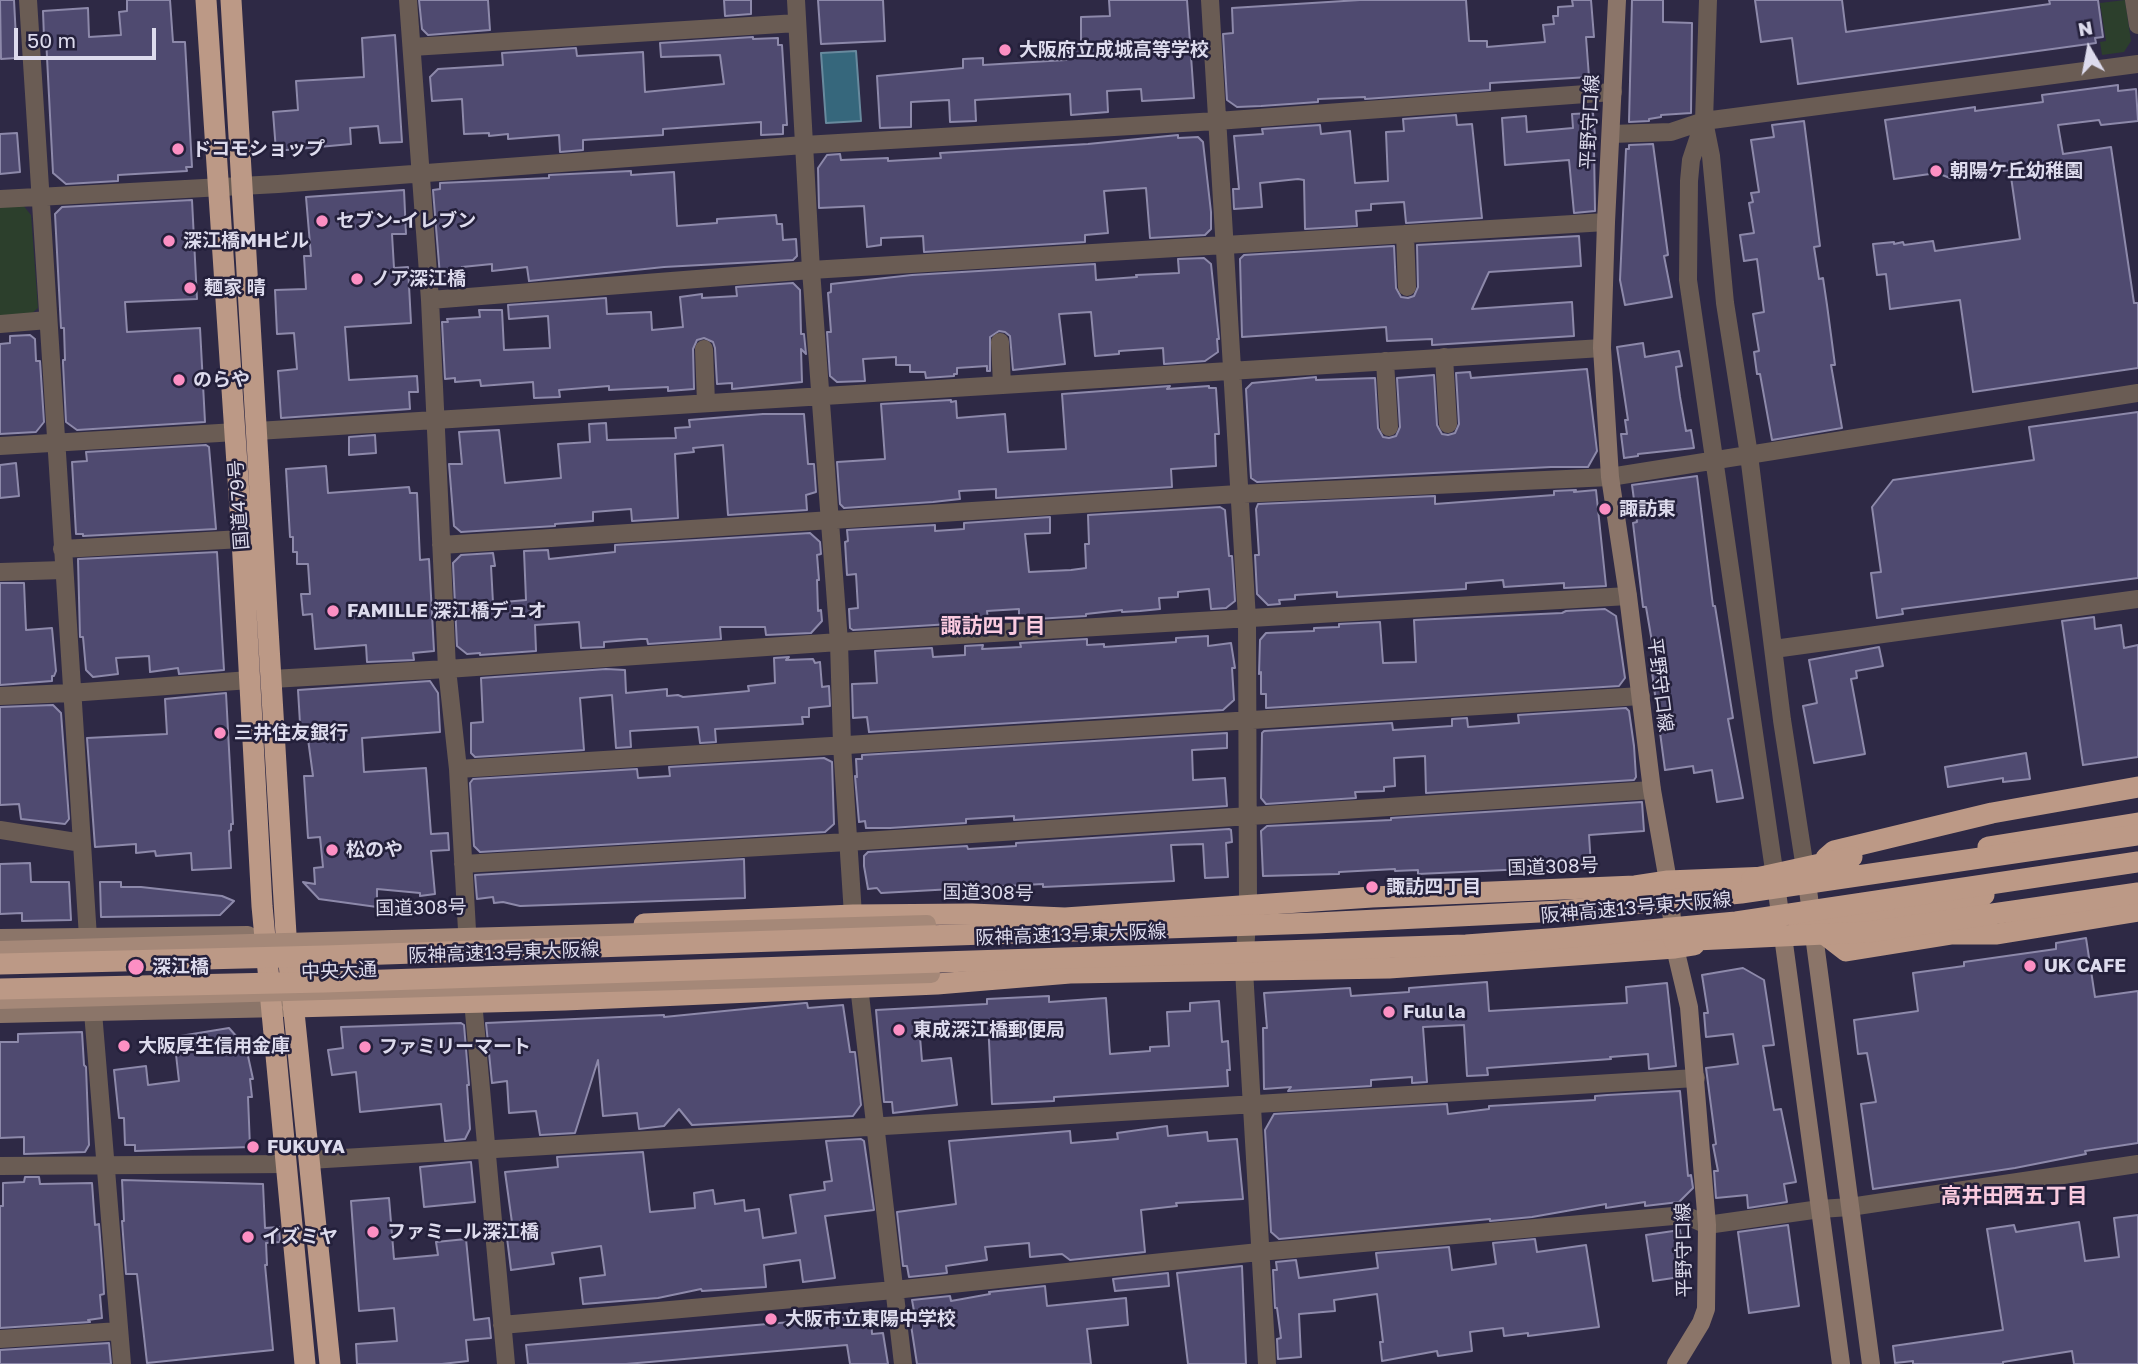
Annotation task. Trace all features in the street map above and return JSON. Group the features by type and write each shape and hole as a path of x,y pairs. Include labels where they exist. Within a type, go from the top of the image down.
{"highway":[{"name":"国道479号","path":"206,0 218,187 246,432 261,679 293,1007"},
{"name":"国道479号","path":"231,0 244,186 246,432 242,539 261,679 264,934"},
{"path":"1806,875 1834,851 1992,813 2138,788"},
{"path":"1560,911 1690,891 2038,817 2138,801"},
{"name":"国道308号","path":"264,934 467,930 853,915 972,914 1065,918 1248,904 1635,886 1668,881 1806,875 2138,823"},
{"name":"阪神高速13号東大阪線","path":"0,964 339,956 1316,923 1560,911 1741,893 2138,835"},
{"name":"阪神高速13号東大阪線","path":"0,989 338,981 1521,941 1724,923 2138,862"},
{"path":"330,1364 293,1007 565,1000 937,984 1070,972 1389,968 1675,948 2047,883 2138,870"},
{"path":"1318,949 1467,953 1836,935 1975,915 2047,908 2138,893"},
{"path":"1813,926 1846,951 1952,934 1997,934 2138,911"},
{"path":"264,934 305,1364"}],"main road":[{"name":"中央大通","path":"0,950 927,924"},
{"name":"中央大通","path":"0,1000 931,974"}],"street":[{"path":"29,0 70,693 88,937"},
{"path":"408,0 430,300 447,669 458,769 467,930"},
{"path":"796,0 811,270 839,642 842,745 853,915"},
{"path":"1210,0 1247,619 1248,904 1244,970 1266,1364"},
{"name":"平野守口線","path":"1617,0 1602,348 1609,477 1628,596 1652,790 1668,881 1675,948 1689,1007 1707,1225 1706,1309 1701,1324 1676,1364"},
{"path":"1708,0 1704,121 1711,156 1726,303 1749,455 1782,720 1806,875 1871,1364"},
{"path":"2134,0 2138,25"},
{"path":"412,47 797,23"},
{"path":"1611,134 1671,132 1704,121 2138,64"},
{"path":"0,199 244,186 804,145 1217,121 1614,92"},
{"path":"1704,121 1691,160 1688,280 1775,877 1841,1364"},
{"path":"430,300 811,270 1606,222"},
{"path":"1405,234 1407,287"},
{"path":"0,324 48,320"},
{"path":"1000,342 1002,385"},
{"path":"0,446 1602,348"},
{"path":"704,349 706,403"},
{"path":"1444,357 1448,424"},
{"path":"1385,361 1389,426"},
{"path":"440,545 1238,494 1609,477 2138,393"},
{"path":"62,549 242,539"},
{"path":"0,572 63,570"},
{"path":"0,696 839,642 1628,596"},
{"path":"1774,649 2138,599"},
{"path":"458,769 1641,696"},
{"path":"463,864 1652,790"},
{"path":"0,830 82,843"},
{"path":"0,938 264,934"},
{"path":"859,986 903,1364"},
{"path":"472,1001 506,1364"},
{"path":"0,1014 293,1007"},
{"path":"93,1012 122,1364"},
{"path":"309,1160 1696,1079"},
{"path":"0,1166 287,1164"},
{"path":"502,1325 894,1290 1259,1252 1685,1215 1707,1225 1850,1207 2138,1164"},
{"path":"0,1339 118,1331"}],"green space":[{"path":"2125,0 2131,41 2124,52 2102,55 2100,42 2106,41 2100,3"},
{"path":"23,205 31,215 38,308 29,316 0,318 0,207"}],"water":[{"path":"856,51 861,121 826,123 821,53"}],"building":[{"path":"0,0 14,0 17,58 1,59"},
{"path":"127,0 170,0 173,42 185,42 192,167 186,167 187,171 118,175 118,181 66,184 53,173 43,11 88,8 89,37 121,35 119,12 127,11"},
{"path":"419,0 488,0 490,30 428,35 422,29"},
{"path":"724,0 751,0 751,14 725,16"},
{"path":"818,0 883,0 885,41 821,44"},
{"path":"1109,0 1187,0 1194,98 1142,101 1141,89 1107,91 1108,112 1071,115 1070,94 975,100 976,121 950,122 949,100 911,102 911,127 880,128 877,76 963,68 963,59 983,58 983,65 1066,60 1065,43 1081,42 1081,17 1110,16"},
{"path":"1360,0 1466,0 1469,41 1487,41 1487,47 1545,42 1543,25 1554,24 1553,16 1558,16 1558,7 1573,6 1572,0 1591,0 1594,37 1586,37 1589,77 1490,83 1490,90 1365,99 1318,99 1318,102 1261,106 1237,107 1227,100 1223,34 1233,33 1232,8"},
{"path":"1632,0 1663,0 1663,22 1692,23 1691,113 1661,115 1649,121 1629,122"},
{"path":"1755,0 1842,0 1846,32 2050,4 2049,0 2098,0 2103,37 2095,38 2096,43 1798,84 1792,38 1761,42"},
{"path":"395,35 402,142 380,143 378,126 350,128 351,144 276,151 273,112 298,110 296,81 364,77 362,38"},
{"path":"778,38 778,45 782,45 787,125 783,125 783,134 761,135 761,122 663,129 663,135 583,140 583,150 560,152 559,135 508,139 508,134 464,134 462,99 432,101 430,77 438,69 503,65 502,53 576,48 577,56 643,52 645,92 724,84 720,55 661,57 660,43"},
{"path":"2118,85 2118,91 2136,89 2138,121 2101,125 2099,120 2058,125 2063,154 2111,147 2134,303 2138,303 2138,368 1973,392 1960,300 1890,309 1886,274 1877,275 1873,244 1903,242 1904,245 1933,241 1935,251 2020,239 2010,170 1950,178 1937,173 1894,179 1885,120 1975,107 1975,111 2043,102 2042,95"},
{"path":"1593,113 1596,147 1595,211 1574,213 1569,160 1505,165 1502,118 1526,116 1527,132 1573,128 1572,114"},
{"path":"1456,115 1457,125 1472,124 1482,218 1406,223 1404,202 1371,204 1371,210 1356,211 1357,226 1305,229 1304,180 1298,179 1260,183 1262,207 1234,209 1233,189 1239,189 1234,136 1263,134 1262,129 1320,125 1321,134 1350,131 1355,183 1388,181 1386,132 1404,131 1403,119"},
{"path":"1804,121 1820,246 1814,247 1819,279 1823,278 1835,365 1831,365 1842,428 1772,440 1754,352 1759,351 1753,314 1764,312 1757,259 1744,261 1740,235 1754,233 1749,203 1753,202 1751,193 1759,192 1751,140 1774,137 1772,125"},
{"path":"17,133 20,172 0,174 0,134"},
{"path":"1178,135 1178,138 1198,137 1203,142 1211,212 1211,229 1205,235 1150,238 1146,188 1104,191 1108,233 1085,235 1085,242 924,252 923,236 881,238 881,245 867,247 864,206 819,208 818,168 827,155 840,154 841,160 941,158 940,153 1088,144"},
{"path":"1653,144 1668,255 1664,256 1672,297 1625,305 1620,280 1626,149 1629,149 1629,145"},
{"path":"631,171 631,175 674,172 677,226 717,223 717,219 776,215 777,224 782,224 783,240 796,239 797,256 793,260 664,267 529,281 527,267 492,271 492,264 462,267 462,274 440,276 433,190 440,189 440,183"},
{"path":"404,190 406,234 392,234 394,268 408,267 411,323 345,327 349,380 417,376 418,392 409,392 410,409 281,418 278,371 297,369 294,333 277,334 275,290 306,289 304,256 311,256 306,197"},
{"path":"192,200 197,299 125,302 127,332 200,328 205,422 77,430 66,422 64,328 61,328 55,214 62,207"},
{"path":"1579,236 1581,266 1489,272 1472,309 1572,302 1574,336 1432,345 1432,339 1387,341 1386,327 1242,337 1240,259 1244,255 1394,246 1396,288 1401,297 1408,298 1414,296 1418,287 1417,245"},
{"path":"1204,258 1211,264 1219,339 1218,352 1205,361 1164,364 1163,348 1119,351 1119,354 1095,356 1091,312 1059,314 1065,364 1013,370 1010,336 999,331 990,337 990,371 987,371 987,366 957,368 957,374 954,376 926,378 925,372 910,372 910,365 896,365 896,357 863,359 865,381 837,382 830,376 827,332 831,332 828,293 831,292 831,284 912,275 1095,264 1096,280 1179,273 1178,259"},
{"path":"793,283 800,290 801,334 804,334 806,354 801,349 802,382 732,389 732,383 717,384 715,348 713,342 704,338 697,340 693,349 694,389 668,391 668,387 609,390 609,386 559,390 560,397 534,398 533,382 481,386 480,380 455,382 455,378 445,379 442,322 448,322 447,319 480,317 479,310 502,310 504,350 550,348 548,316 509,319 508,305 606,298 607,314 651,312 652,330 683,327 680,297 702,294 702,298 737,296 736,287"},
{"path":"30,335 35,339 36,361 40,361 44,422 36,432 0,434 0,344 10,343 10,336"},
{"path":"1643,343 1645,357 1679,351 1682,366 1676,367 1680,397 1686,431 1691,430 1694,448 1624,458 1621,434 1627,434 1625,420 1628,420 1617,347"},
{"path":"1587,369 1597,451 1588,467 1257,482 1251,478 1246,389 1252,383 1316,377 1316,380 1375,378 1378,428 1383,437 1389,438 1396,436 1400,427 1397,378 1434,375 1437,425 1442,434 1448,435 1455,433 1459,424 1456,373 1470,372 1471,378"},
{"path":"1170,386 1167,389 1209,386 1216,388 1219,434 1215,434 1216,466 1171,469 1172,487 996,498 996,489 959,491 960,499 933,502 844,508 840,504 837,462 885,459 881,404 956,401 957,418 1005,414 1008,452 1066,449 1062,394"},
{"path":"2138,412 2138,578 1902,609 1903,614 1877,618 1871,573 1881,572 1872,507 1893,480 2034,460 2029,427"},
{"path":"763,414 804,414 808,464 814,464 816,492 806,495 807,510 728,515 723,445 693,448 694,452 675,454 678,518 632,521 631,509 593,512 593,521 555,526 461,532 454,526 449,464 462,464 459,432 499,430 505,483 561,478 558,444 590,442 589,424 606,423 607,440 676,438 675,428 690,427 689,420"},
{"path":"375,435 376,453 349,455 349,437"},
{"path":"206,445 209,447 216,529 83,536 76,534 72,462 87,461 86,452"},
{"path":"16,463 19,496 0,498 0,465"},
{"path":"326,466 328,493 409,487 410,493 417,493 420,560 429,559 434,651 413,653 414,660 367,662 366,645 315,649 312,614 303,615 301,594 310,594 308,564 297,564 297,552 293,552 293,537 290,537 286,469"},
{"path":"1697,476 1713,606 1733,718 1728,719 1743,798 1717,802 1712,770 1694,773 1693,766 1665,770 1652,672 1657,671 1646,607 1643,607 1633,523 1637,522 1632,485"},
{"path":"1576,490 1574,492 1596,490 1606,586 1564,588 1564,583 1504,587 1503,580 1466,583 1466,589 1337,597 1337,592 1295,595 1295,599 1279,600 1280,604 1268,605 1257,594 1255,555 1259,555 1258,504 1435,496 1435,504 1554,495 1554,491"},
{"path":"1220,507 1225,510 1235,601 1226,608 1211,609 1209,589 1178,592 1178,597 1159,598 1160,609 1019,620 1019,609 987,611 988,620 983,622 853,630 850,628 849,609 858,608 856,574 847,575 847,530 935,525 935,531 964,529 964,523 1050,517 1050,533 1025,534 1029,572 1071,570 1086,568 1088,515"},
{"path":"810,533 820,542 817,580 818,611 821,610 822,621 811,633 766,635 765,627 720,627 721,639 648,644 647,639 641,639 604,642 604,647 581,648 579,622 535,625 536,651 480,655 467,654 457,646 453,563 461,555 493,553 493,603 526,600 524,551 548,550 549,559 615,552 615,545"},
{"path":"217,552 224,670 179,674 178,668 150,672 149,656 116,658 118,674 93,677 86,670 83,637 80,637 78,559"},
{"path":"0,583 24,583 26,630 52,628 56,671 52,681 0,685"},
{"path":"1605,609 1616,616 1625,678 1619,686 1266,708 1266,694 1261,694 1260,640 1266,633 1314,631 1314,628 1339,627 1339,624 1380,622 1383,663 1416,662 1414,620"},
{"path":"2094,617 2095,629 2121,625 2124,648 2138,645 2138,757 2083,765 2062,621"},
{"path":"1208,636 1208,646 1231,643 1235,668 1232,668 1234,700 1223,710 869,732 867,717 853,718 852,684 877,683 875,651 932,648 933,657 965,655 965,646 983,645 982,649 1021,647 1020,643 1087,639 1087,645 1104,644 1104,647 1176,642 1176,638"},
{"path":"1879,647 1883,666 1856,671 1857,678 1851,679 1865,754 1814,763 1803,706 1817,703 1809,660"},
{"path":"789,657 786,660 813,659 815,663 820,662 822,687 829,686 830,706 809,708 809,717 802,717 803,724 715,729 716,742 700,743 698,727 630,731 631,747 616,748 612,695 580,698 584,750 475,757 471,753 471,723 483,722 481,678 625,670 626,693 667,689 667,696 683,697 749,691 748,686 775,683 774,658"},
{"path":"430,681 438,693 440,732 362,738 364,772 426,768 431,834 448,833 449,850 431,851 435,894 420,896 420,893 377,889 377,907 319,899 303,882 315,884 314,868 323,867 320,837 308,838 304,776 313,776 308,739 301,740 298,690"},
{"path":"226,693 233,824 229,831 231,868 192,870 191,853 156,856 155,851 136,853 136,844 95,847 87,738 167,734 165,699"},
{"path":"53,705 61,713 69,819 65,824 21,819 19,804 0,805 0,707"},
{"path":"1626,708 1629,711 1634,746 1634,780 1426,793 1425,756 1394,758 1395,786 1384,787 1384,791 1355,792 1356,798 1266,804 1261,798 1264,731 1392,723 1393,730 1452,726 1452,719 1467,718 1468,727 1519,723 1518,715"},
{"path":"1227,733 1227,748 1192,750 1193,780 1225,778 1227,806 1014,820 1014,816 966,819 966,823 890,828 866,828 865,821 859,822 855,776 857,777 856,759 862,759 862,755"},
{"path":"2026,753 2030,779 2003,782 2003,778 1948,787 1945,767"},
{"path":"824,758 832,762 834,824 825,832 480,852 474,846 470,783 473,779 637,769 638,778 670,776 669,767"},
{"path":"1642,802 1644,831 1589,835 1591,866 1418,874 1418,870 1395,869 1263,876 1261,831 1267,826"},
{"path":"1229,829 1232,842 1226,843 1228,877 1205,878 1203,844 1171,845 1174,881 1043,887 1043,884 881,893 877,888 868,889 864,866 864,856 868,852 1016,846 1016,843"},
{"path":"744,859 745,898 520,906 494,903 493,897 477,899 475,875"},
{"path":"30,863 31,882 69,882 71,920 22,921 22,913 0,914 0,864"},
{"path":"100,882 121,882 121,887 222,896 234,901 220,915 101,917"},
{"path":"2086,938 2095,997 2138,991 2138,1143 2085,1151 2086,1154 2015,1168 1873,1189 1861,1104 1876,1102 1867,1053 1858,1054 1854,1020 1918,1011 1913,973 1964,966 1964,962 2056,949 2056,943"},
{"path":"1743,968 1764,980 1774,1045 1763,1046 1774,1110 1781,1109 1796,1182 1784,1184 1787,1202 1748,1208 1747,1195 1716,1198 1714,1171 1718,1171 1713,1145 1716,1144 1706,1068 1738,1064 1733,1034 1706,1037 1704,1013 1708,1013 1702,975"},
{"path":"1487,982 1489,1011 1627,1003 1626,987 1667,983 1676,1066 1649,1069 1648,1054 1487,1068 1488,1075 1467,1076 1464,1025 1423,1027 1427,1082 1412,1083 1412,1077 1371,1080 1371,1086 1288,1091 1291,1087 1264,1089 1263,1028 1267,1028 1264,993 1350,988 1351,996"},
{"path":"1049,996 1049,1002 1106,998 1110,1054 1150,1051 1150,1047 1169,1046 1167,1012 1190,1011 1190,1003 1219,1001 1222,1042 1228,1041 1228,1086 1054,1097 1054,1101 992,1104 988,1021 919,1025 922,1061 951,1058 957,1105 893,1113 892,1102 884,1102 876,1010 987,1004 987,999"},
{"path":"807,1003 808,1008 843,1005 850,1052 855,1052 861,1105 853,1116 692,1125 679,1109 664,1126 639,1129 637,1113 603,1116 598,1060 575,1133 540,1135 536,1111 509,1113 507,1081 492,1083 486,1023 664,1017"},
{"path":"464,1025 469,1085 470,1129 465,1139 445,1141 441,1104 360,1112 356,1072 332,1075 328,1050 343,1048 341,1027"},
{"path":"229,1028 246,1047 253,1079 250,1079 252,1097 248,1097 250,1147 135,1151 135,1145 125,1145 124,1118 119,1118 114,1070 146,1066 148,1085 179,1081 174,1037"},
{"path":"82,1032 89,1145 85,1152 24,1154 24,1137 0,1138 0,1042 18,1042 18,1034"},
{"path":"1680,1091 1688,1176 1691,1175 1693,1188 1679,1202 1645,1206 1645,1202 1606,1208 1606,1204 1532,1217 1279,1239 1271,1232 1265,1130 1274,1114 1447,1104 1448,1114 1489,1109 1489,1106 1595,1100 1595,1096"},
{"path":"1167,1126 1168,1136 1207,1132 1208,1141 1237,1139 1243,1199 1176,1203 1177,1206 1141,1210 1145,1252 1070,1260 1062,1254 1030,1257 1029,1243 985,1247 987,1260 946,1266 947,1273 909,1277 907,1266 903,1266 897,1212 956,1204 949,1141 1070,1131 1071,1143 1118,1139 1117,1133"},
{"path":"826,1141 864,1141 874,1210 825,1216 835,1278 803,1282 800,1260 764,1265 766,1287 701,1289 658,1298 583,1304 580,1278 605,1275 601,1246 552,1253 554,1264 511,1270 507,1238 514,1237 505,1172 558,1167 557,1157 643,1152 650,1212 695,1208 694,1193 713,1190 715,1204 744,1200 745,1211 759,1209 763,1238 796,1233 790,1195 825,1190 824,1182 832,1181"},
{"path":"471,1162 475,1202 424,1207 420,1167"},
{"path":"25,1177 39,1177 40,1184 92,1183 95,1225 99,1224 103,1276 104,1294 100,1295 102,1318 88,1320 90,1322 0,1328 0,1206 3,1206 3,1183 24,1182"},
{"path":"122,1180 263,1184 265,1228 279,1227 280,1242 266,1243 265,1265 273,1350 147,1363 137,1274 126,1274"},
{"path":"389,1198 394,1259 438,1255 436,1242 466,1239 474,1320 489,1318 491,1338 466,1340 468,1361 442,1364 357,1364 356,1344 397,1341 394,1308 359,1311 351,1201"},
{"path":"2138,1215 2138,1364 2074,1364 2072,1351 2003,1364 1913,1364 1913,1361 1895,1363 1893,1346 2003,1330 1987,1229 2014,1225 2016,1232 2079,1222 2085,1261 2119,1257 2114,1218"},
{"path":"1788,1225 1799,1306 1749,1313 1738,1232"},
{"path":"1680,1230 1687,1276 1653,1281 1646,1235"},
{"path":"1535,1239 1537,1252 1586,1245 1599,1327 1528,1336 1528,1333 1504,1336 1503,1328 1470,1332 1472,1351 1438,1356 1437,1351 1382,1361 1380,1342 1383,1342 1377,1294 1334,1300 1335,1311 1299,1314 1301,1357 1278,1359 1277,1339 1281,1338 1275,1308 1273,1270 1277,1270 1276,1262 1296,1260 1299,1278 1378,1268 1376,1253 1449,1247 1452,1270 1496,1264 1493,1243"},
{"path":"1242,1266 1246,1364 1188,1364 1177,1273"},
{"path":"1168,1273 1169,1286 1115,1291 1113,1279"},
{"path":"1045,1286 1047,1306 1126,1298 1128,1325 1087,1329 1091,1364 917,1364 909,1312 914,1311 912,1300 950,1296 951,1301 990,1294 989,1292"},
{"path":"871,1315 872,1334 883,1333 888,1364 850,1364 847,1345 626,1364 528,1364 526,1345"},
{"path":"109,1343 111,1364 0,1364 0,1350"}],"place":[{"name":"大阪府立成城高等学校","path":"1005,50"},
{"name":"ドコモショップ","path":"178,149"},
{"name":"朝陽ケ丘幼稚園","path":"1936,171"},
{"name":"セブン-イレブン","path":"322,221"},
{"name":"深江橋MHビル","path":"169,241"},
{"name":"ノア深江橋","path":"357,279"},
{"name":"麺家 晴","path":"190,288"},
{"name":"のらや","path":"179,380"},
{"name":"諏訪東","path":"1605,509"},
{"name":"FAMILLE 深江橋デュオ","path":"333,611"},
{"name":"三井住友銀行","path":"220,733"},
{"name":"松のや","path":"332,850"},
{"name":"諏訪四丁目","path":"1372,887"},
{"name":"UK CAFE","path":"2030,966"},
{"name":"深江橋","path":"136,967"},
{"name":"Fulu la","path":"1389,1012"},
{"name":"東成深江橋郵便局","path":"899,1030"},
{"name":"大阪厚生信用金庫","path":"124,1046"},
{"name":"ファミリーマート","path":"365,1047"},
{"name":"FUKUYA","path":"253,1147"},
{"name":"ファミール深江橋","path":"373,1232"},
{"name":"イズミヤ","path":"248,1237"},
{"name":"大阪市立東陽中学校","path":"771,1319"}],"district":[{"name":"諏訪四丁目","path":"993,626"},
{"name":"高井田西五丁目","path":"2014,1196"}]}
